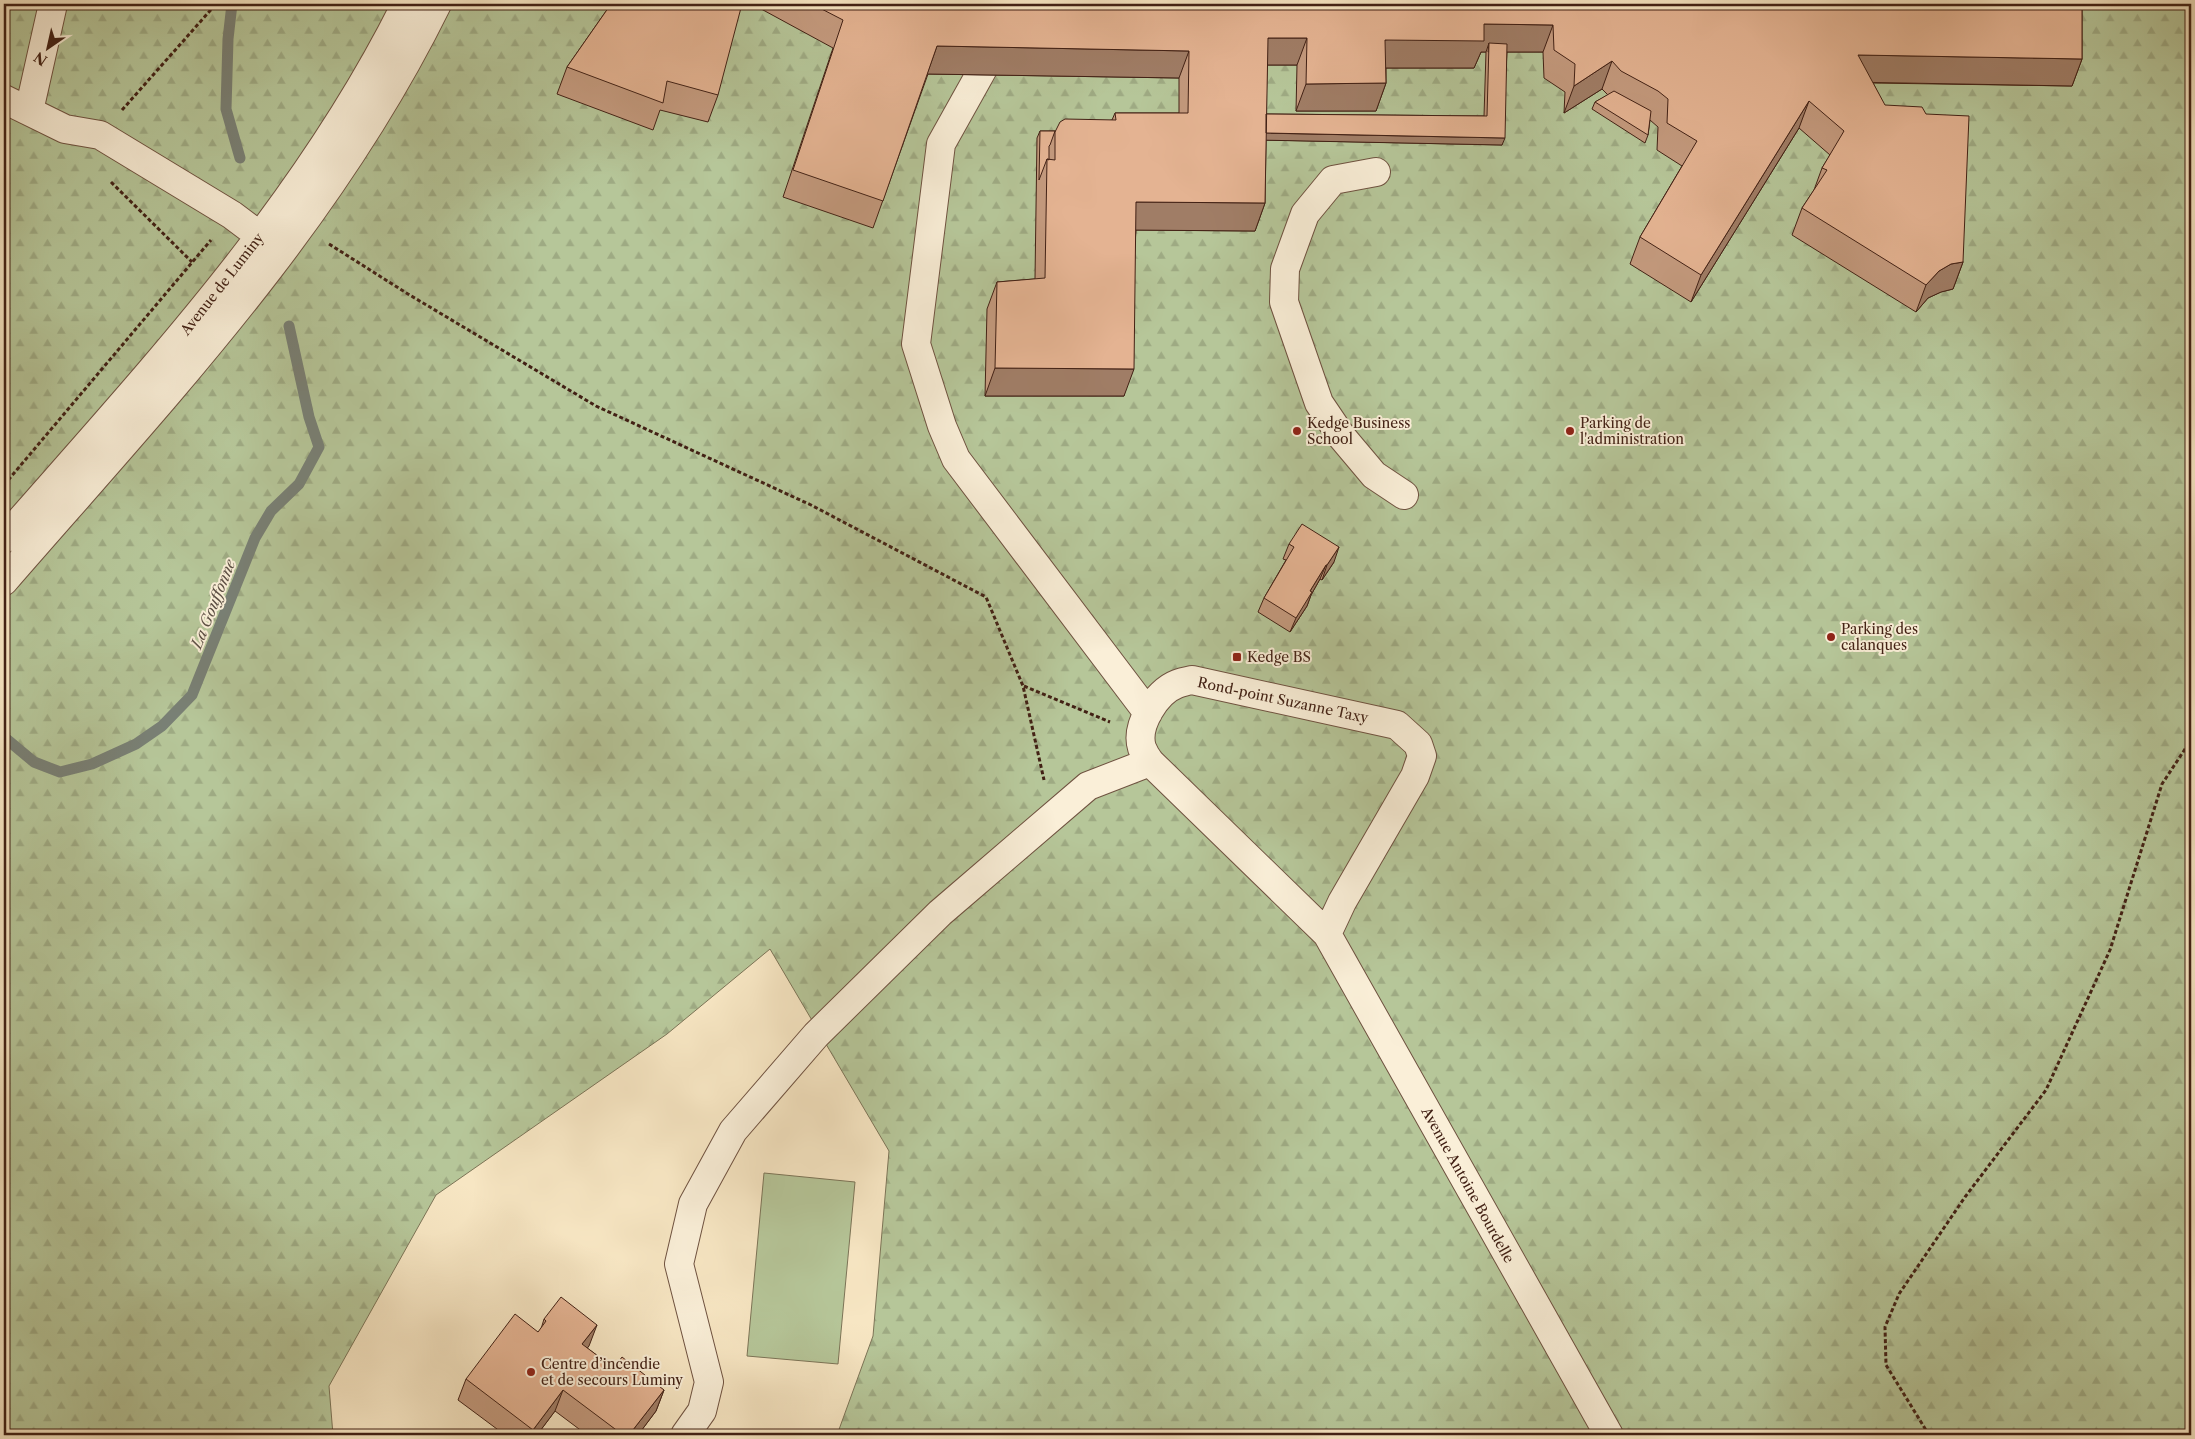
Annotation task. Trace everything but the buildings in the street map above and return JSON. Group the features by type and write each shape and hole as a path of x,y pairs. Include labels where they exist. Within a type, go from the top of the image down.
{"street":[{"path":"30,111 53,4"},
{"name":"Avenue de Luminy","path":"4,539 221,289 303,177 346,113 386,45 406,4"},
{"path":"4,581 242,305 302,227 371,125 411,57 436,4"},
{"path":"1025,4 1008,24 941,144 916,344 942,426 956,459 1145,721 1142,748 1150,762 1327,934"},
{"path":"4,99 65,129 100,135 232,215 260,236"},
{"path":"1376,172 1333,180 1306,214 1285,269 1284,302 1319,403 1342,437 1374,475 1404,495"},
{"name":"Rond-point Suzanne Taxy","path":"1145,721 1161,696 1176,684 1192,680 1397,725 1418,744 1422,756 1415,776 1342,902 1327,934"},
{"path":"685,1435 702,1411 709,1382 679,1264 693,1204 733,1131 822,1028 940,913 1088,786 1150,762"},
{"name":"Avenue Antoine Bourdelle","path":"1327,934 1609,1435"}],"path":[{"path":"302,227 408,294 596,406 811,505 986,597 1023,686 1052,817"},
{"path":"4,485 192,262"},
{"path":"1023,686 1120,726 1145,721"},
{"path":"1929,1435 1886,1365 1885,1327 1899,1294 1966,1197 2046,1090 2110,950 2162,784 2191,740"}],"green space":[{"path":"4,4 2191,4 2191,1435 837,1435 873,1336 889,1151 770,949 667,1034 436,1195 329,1386 333,1435 4,1435"},
{"path":"764,1173 855,1182 838,1364 747,1356"}],"waterway":[{"name":"La Gouffonne","path":"232,4 228,39 226,109 240,158"},
{"name":"La Gouffonne","path":"4,737 34,762 60,772 92,764 136,744 162,726 192,695 255,538 271,511 299,484 319,447 309,417 289,326"}],"place":[{"name":"Kedge Business School","path":"1297,431"},
{"name":"Parking de l'administration","path":"1570,431"},
{"name":"Parking des calanques","path":"1831,637"},
{"name":"Kedge BS","path":"1237,657"},
{"name":"Centre d’incendie et de secours Luminy","path":"531,1372"}]}
